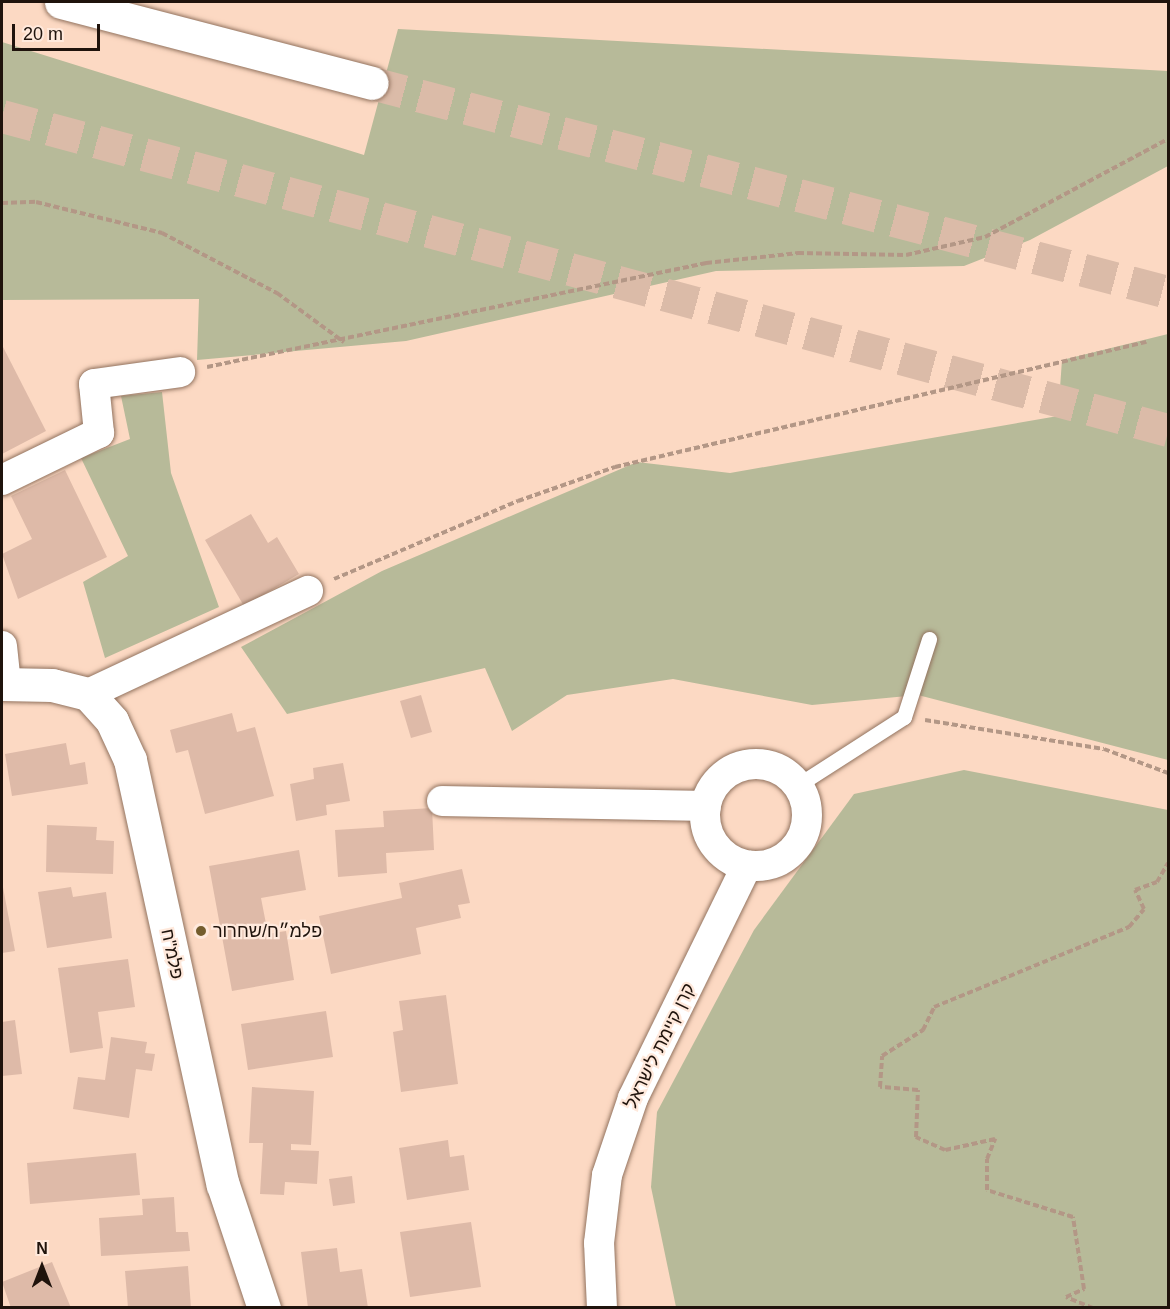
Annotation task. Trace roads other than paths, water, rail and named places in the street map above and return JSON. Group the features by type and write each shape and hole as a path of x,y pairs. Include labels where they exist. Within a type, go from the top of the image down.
{"main road":[{"path":"61,2 372,83"},
{"path":"4,684 52,685 88,694"},
{"name":"פלמ\"ח","path":"88,694 112,721 130,760 223,1185 264,1308"}],"street":[{"path":"2,480 99,433 94,384 180,372"},
{"path":"88,694 308,591"},
{"path":"2,646 4,684"},
{"path":"752,764 769,765 798,785 806,800 803,835 780,860 747,865 719,850 710,837 706,806 720,779 752,764"},
{"path":"442,801 706,806"},
{"name":"קרן קיימת לישראל","path":"602,1308 599,1243 607,1175 633,1098 747,865"}],"lane":[{"path":"798,785 904,717 929,639"}],"tunnel":[{"path":"372,83 1168,292"},
{"path":"2,116 1168,430"}],"place":[{"name":"פלמ״ח/שחרור","path":"201,931"}]}
